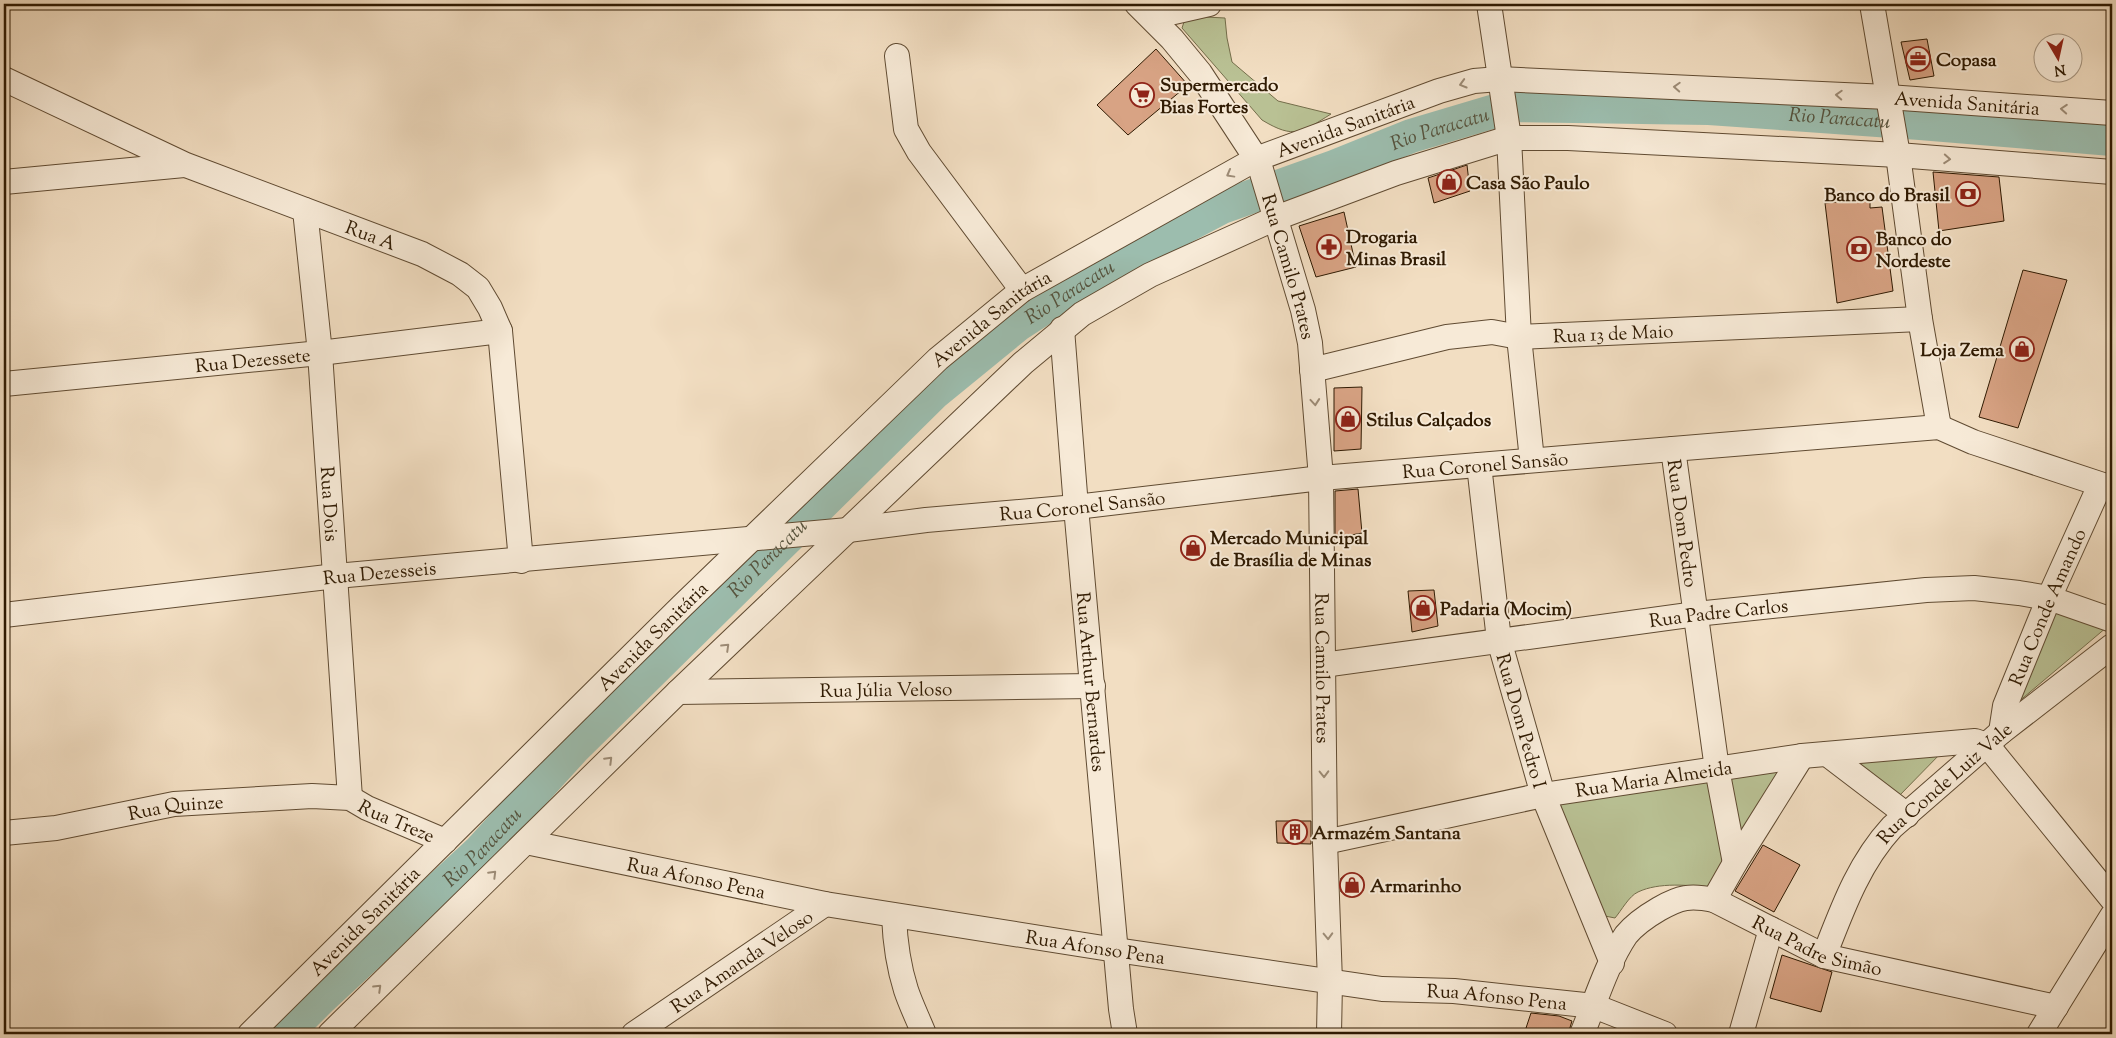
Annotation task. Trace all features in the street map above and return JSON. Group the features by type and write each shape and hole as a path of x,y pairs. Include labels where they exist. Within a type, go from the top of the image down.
{"street":[{"path":"1144,10 1209,4"},
{"path":"1488,4 1508,132 1518,337 1532,460"},
{"path":"1872,4 1896,144 1920,319 1938,427"},
{"name":"Rua Camilo Prates","path":"1144,10 1200,73 1257,161 1303,310 1310,342 1321,478 1324,842 1330,982 1329,1034"},
{"path":"896,56 906,129 918,152 1022,290"},
{"name":"Rua A","path":"4,79 186,164 422,254 460,274 478,288 490,308 500,331 521,561"},
{"name":"Avenida Sanitária","path":"250,1034 682,606 938,359 1022,290 1257,161 1364,118 1439,91 1474,81 2112,113"},
{"path":"330,1034 351,1026 526,842 678,692 1023,363 1062,329 1108,298 1274,212 1396,173 1508,132 1568,138 1896,144 2112,172"},
{"path":"4,182 186,164"},
{"name":"Rua Dois","path":"305,210 320,353 350,798"},
{"name":"Rua 13 de Maio","path":"1312,370 1447,337 1492,332 1518,337 1920,319"},
{"name":"Rua Arthur Bernardes","path":"1062,329 1121,1009 1126,1034"},
{"name":"Rua Dezessete","path":"4,384 320,353 500,331"},
{"name":"Rua Coronel Sansão","path":"754,538 1076,506 1321,478 1938,427 1973,442 2106,486"},
{"name":"Rua Dom Pedro","path":"1673,449 1718,768 1735,863"},
{"name":"Rua Dom Pedro I","path":"1480,465 1499,640 1543,794 1612,963"},
{"name":"Rua Conde Amando","path":"1994,739 2005,706 2049,598 2106,486"},
{"name":"Rua Dezesseis","path":"4,614 336,576 521,561 754,538"},
{"name":"Rua Padre Carlos","path":"1323,665 1696,614 1926,590 1974,588 2049,598 2112,620"},
{"name":"Rua Conde Luiz Vale","path":"1824,956 1859,870 1876,844 1892,827 1994,739 2112,646"},
{"name":"Rua Júlia Veloso","path":"678,692 1093,686"},
{"path":"1994,739 2112,899"},
{"name":"Rua Maria Almeida","path":"1324,842 1543,794 1802,756 1994,739"},
{"path":"1827,754 1907,815"},
{"path":"1714,900 1802,756"},
{"name":"Rua Quinze","path":"4,833 56,828 174,804 312,796 350,798"},
{"name":"Rua Treze","path":"350,798 367,808 445,841"},
{"name":"Rua Afonso Pena","path":"526,842 825,904 894,916 1382,989 1454,991 1594,1006 1666,1034"},
{"name":"Rua Padre Simão","path":"1582,1034 1612,963 1626,936 1638,923 1676,899 1696,896 1714,900 1824,956 2056,1007"},
{"name":"Rua Amanda Veloso","path":"634,1034 825,904"},
{"path":"894,916 895,948 900,969 906,992 924,1034"},
{"path":"2039,1034 2112,916"},
{"path":"1741,1034 1771,929"}],"green space":[{"path":"1186,16 1225,18 1232,62 1278,101 1331,114 1305,129 1291,132 1262,120 1182,28"},
{"path":"2055,605 2107,627 2017,703"},
{"path":"1944,750 1898,797 1842,761"},
{"path":"1789,765 1738,847 1724,775"},
{"path":"1703,778 1715,783 1726,855 1711,888 1674,885 1646,889 1631,897 1615,918 1605,916 1559,808 1564,799"}],"building":[{"name":"Copasa","path":"1927,39 1934,76 1910,80 1901,42"},
{"name":"Supermercado Bias Fortes","path":"1156,49 1188,85 1128,135 1097,105"},
{"name":"Casa São Paulo","path":"1467,165 1470,191 1434,203 1428,178"},
{"name":"Banco do Brasil","path":"1933,172 1999,177 2004,221 1939,231"},
{"name":"Banco do Nordeste","path":"1870,199 1870,208 1882,207 1893,291 1837,303 1825,203"},
{"name":"Drogaria Minas Brasil","path":"1344,212 1356,267 1316,277 1299,226"},
{"name":"Loja Zema","path":"2023,270 2067,280 2018,428 1979,417"},
{"name":"Stilus Calçados","path":"1362,387 1361,449 1334,451 1334,388"},
{"path":"1358,489 1362,533 1335,538 1335,491"},
{"name":"Padaria (Mocim)","path":"1434,590 1438,626 1412,632 1408,591"},
{"name":"Armazém Santana","path":"1276,821 1311,821 1311,844 1277,843"},
{"path":"1763,845 1800,865 1774,912 1735,891"},
{"name":"Armarinho","path":"1362,877 1363,891 1341,892 1341,878"},
{"path":"1782,955 1832,972 1821,1012 1770,998"},
{"path":"1531,1013 1559,1016 1572,1021 1568,1034 1543,1034 1526,1028"}],"waterway":[{"name":"Rio Paracatu","path":"285,1034 321,998 480,851 573,749 935,392 1017,325 1102,270 1222,207 1334,167 1411,136 1515,105 1709,108 2112,139"}],"place":[{"name":"Copasa","path":"1918,59"},
{"name":"Supermercado Bias Fortes","path":"1142,95"},
{"name":"Casa São Paulo","path":"1449,182"},
{"name":"Banco do Brasil","path":"1968,194"},
{"name":"Drogaria Minas Brasil","path":"1329,247"},
{"name":"Banco do Nordeste","path":"1859,249"},
{"name":"Loja Zema","path":"2022,349"},
{"name":"Stilus Calçados","path":"1348,419"},
{"name":"Mercado Municipal de Brasília de Minas","path":"1193,548"},
{"name":"Padaria (Mocim)","path":"1423,608"},
{"name":"Armazém Santana","path":"1295,832"},
{"name":"Armarinho","path":"1352,885"}]}
